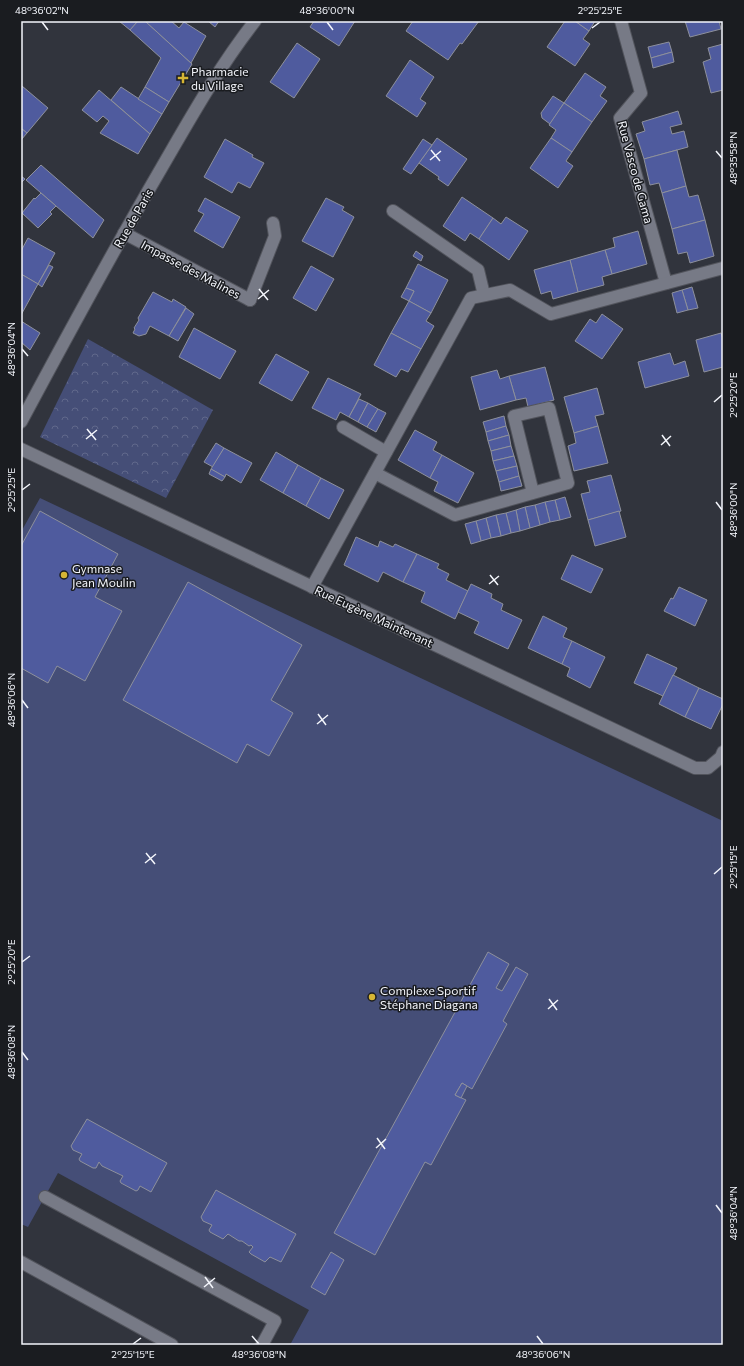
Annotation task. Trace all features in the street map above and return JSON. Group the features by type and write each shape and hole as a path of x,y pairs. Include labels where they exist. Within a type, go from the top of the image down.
{"street":[{"name":"Rue de Paris","path":"21,422 124,233 209,86 255,21"},
{"name":"Rue Vasco de Gama","path":"621,21 641,93 620,118 666,283"},
{"path":"393,211 478,270 484,295"},
{"name":"Impasse des Malines","path":"124,233 250,300 275,236 273,223"},
{"path":"312,587 471,298 510,290 551,314 723,268"},
{"path":"375,473 455,515 533,493 568,483 549,408 514,416 533,493"},
{"path":"343,427 386,452"},
{"name":"Rue Eugène Maintenant","path":"21,449 695,768 708,768 721,757 723,752"},
{"path":"45,1197 275,1321 262,1345"},
{"path":"21,1262 172,1345"}],"green space":[{"path":"88,339 213,410 166,498 40,437"},
{"name":"Complexe Sportif Stéphane Diagana","path":"40,498 723,821 723,1345 290,1345 309,1310 58,1173 28,1227 21,1224 21,532"}],"building":[{"path":"119,21 138,21 130,30"},
{"path":"138,21 145,21 192,64 169,102 145,87 161,58 130,30"},
{"path":"145,21 171,21 179,28 184,22 206,36 191,63"},
{"path":"208,21 219,21 215,27"},
{"path":"314,21 355,21 339,46 310,27"},
{"path":"413,21 479,21 448,60 406,31"},
{"path":"565,21 575,21 589,31 583,39 590,44 575,66 547,47"},
{"path":"575,21 595,21 589,31"},
{"path":"685,21 719,21 721,29 690,37"},
{"path":"669,42 672,52 651,58 648,47"},
{"path":"297,43 320,59 294,98 270,82"},
{"path":"723,44 723,90 711,93 703,62 711,59 708,48"},
{"path":"672,52 674,62 653,68 651,58"},
{"path":"410,60 434,77 420,99 426,103 417,117 386,96"},
{"path":"585,73 606,87 600,96 607,101 592,122 564,103"},
{"path":"22,86 48,108 27,133 22,129 21,131"},
{"path":"121,87 162,114 150,134 111,100"},
{"path":"145,87 169,102 162,114 138,99"},
{"path":"99,90 150,134 138,154 100,133 109,121 103,116 97,122 82,110"},
{"path":"553,96 564,103 550,124 542,118 541,113"},
{"path":"564,103 592,122 572,152 551,138 556,130 549,125"},
{"path":"678,111 682,124 670,127 672,134 684,131 688,147 644,159 636,134 645,131 642,122"},
{"path":"22,129 27,133 21,140 21,131"},
{"path":"437,138 467,159 448,186 438,179 439,177 419,163"},
{"path":"551,138 572,152 566,161 573,166 558,188 530,168"},
{"path":"225,139 264,163 250,188 238,182 232,193 204,177"},
{"path":"423,139 432,145 411,174 403,169"},
{"path":"677,150 686,186 662,193 659,183 650,185 644,159"},
{"path":"41,165 104,220 93,238 26,180"},
{"path":"21,176 25,179 21,183"},
{"path":"686,186 689,197 698,195 705,220 672,229 662,193"},
{"path":"41,193 56,206 50,212 52,214 38,228 22,213 34,198 35,199"},
{"path":"462,197 493,218 479,239 470,233 465,241 443,226"},
{"path":"205,198 240,217 223,248 194,231 204,214 198,211"},
{"path":"326,198 344,207 342,210 354,217 333,257 302,241"},
{"path":"506,217 528,231 509,260 479,239 493,218 501,224"},
{"path":"705,220 714,256 690,263 687,252 678,254 672,229"},
{"path":"638,231 647,264 612,274 605,250 615,247 613,238"},
{"path":"28,238 55,253 38,284 21,274 21,251"},
{"path":"605,250 612,274 602,277 604,285 578,292 570,260"},
{"path":"416,251 423,256 421,261 413,256"},
{"path":"570,260 578,292 553,299 551,291 541,294 534,270"},
{"path":"418,264 448,280 431,313 409,301 414,291 406,288"},
{"path":"49,265 53,267 42,287 38,284"},
{"path":"311,266 334,279 316,311 293,298"},
{"path":"21,274 38,284 21,315"},
{"path":"692,287 698,308 688,310 682,290"},
{"path":"406,288 414,291 409,301 401,297"},
{"path":"682,290 688,310 677,313 672,293"},
{"path":"153,292 172,302 173,299 186,307 169,336 150,326 146,334 139,336 133,333 139,320 138,318"},
{"path":"409,301 431,313 426,321 434,326 421,349 391,333"},
{"path":"186,308 194,314 178,341 169,336"},
{"path":"602,314 623,329 602,359 575,341 590,319 596,323"},
{"path":"21,321 40,333 30,350 21,342"},
{"path":"194,328 236,351 220,379 179,357"},
{"path":"391,333 421,349 408,372 401,369 396,377 374,365"},
{"path":"721,333 723,339 723,367 704,372 696,340"},
{"path":"670,353 674,365 685,361 689,376 645,388 638,362"},
{"path":"276,354 309,372 292,401 259,383"},
{"path":"545,367 554,400 528,407 526,398 516,400 509,376"},
{"path":"497,370 500,379 509,376 516,400 480,410 471,377"},
{"path":"328,378 361,394 349,417 340,412 336,420 312,408"},
{"path":"597,388 604,414 595,416 598,426 574,433 564,397"},
{"path":"359,399 368,403 358,422 349,417"},
{"path":"368,403 378,409 367,427 358,422"},
{"path":"378,409 386,413 376,432 367,427"},
{"path":"504,416 506,426 486,432 483,422"},
{"path":"506,426 509,435 488,441 486,432"},
{"path":"598,426 608,463 574,471 568,446 576,443 574,433"},
{"path":"415,430 437,442 433,450 442,455 430,478 398,460"},
{"path":"509,435 511,446 491,451 488,441"},
{"path":"216,443 224,448 213,467 204,462"},
{"path":"511,446 514,456 493,461 491,451"},
{"path":"224,448 252,463 241,483 226,474 225,477 211,469"},
{"path":"276,452 298,465 283,493 260,480"},
{"path":"442,455 474,473 458,503 434,491 438,482 430,478"},
{"path":"514,456 517,466 496,471 493,461"},
{"path":"298,465 321,478 306,506 283,493"},
{"path":"517,466 519,476 499,482 496,471"},
{"path":"211,469 225,477 222,481 209,474"},
{"path":"611,475 621,511 588,520 581,494 590,492 587,481"},
{"path":"519,476 522,486 501,491 499,482"},
{"path":"321,478 344,490 329,519 306,506"},
{"path":"565,497 571,517 560,520 555,500"},
{"path":"555,500 560,520 550,522 545,502"},
{"path":"545,502 550,522 540,525 535,505"},
{"path":"535,505 540,525 530,528 525,507"},
{"path":"525,507 530,528 520,531 516,510"},
{"path":"516,510 520,531 511,533 506,513"},
{"name":"Gymnase Jean Moulin","path":"40,511 118,554 95,597 122,611 85,681 57,666 48,683 21,668 21,546"},
{"path":"619,511 626,537 595,546 588,520"},
{"path":"506,513 511,533 501,536 496,515"},
{"path":"496,515 501,536 491,538 486,518"},
{"path":"486,518 491,538 481,541 476,521"},
{"path":"476,521 481,541 471,544 465,524"},
{"path":"356,537 378,547 380,541 393,547 395,544 417,554 403,582 383,572 378,582 344,565"},
{"path":"417,554 439,564 437,568 449,574 446,580 468,591 455,619 421,602 425,592 403,582"},
{"path":"572,555 603,569 591,593 561,579"},
{"path":"188,582 302,645 271,700 293,713 269,756 247,744 237,763 123,700"},
{"path":"471,584 492,594 491,598 503,604 501,610 522,620 508,649 474,633 479,622 458,612"},
{"path":"679,587 707,600 695,626 664,611 671,598 673,599"},
{"path":"543,616 567,628 563,637 572,641 562,664 528,648"},
{"path":"572,641 605,657 590,688 567,676 570,668 562,664"},
{"path":"647,654 677,668 663,696 634,683"},
{"path":"673,675 699,688 685,717 659,704"},
{"path":"699,688 723,699 723,704 711,729 685,717"},
{"path":"488,952 509,964 496,988 502,991 516,967 528,974 503,1021 507,1024 472,1089 462,1083 455,1095 466,1100 431,1165 425,1162 375,1255 334,1233"},
{"path":"462,1083 467,1086 461,1098 455,1095"},
{"path":"87,1119 167,1163 151,1192 140,1186 136,1191 121,1183 120,1181 123,1176 102,1166 99,1162 96,1168 93,1168 80,1161 79,1159 82,1154 73,1150 71,1146"},
{"path":"216,1190 296,1234 281,1262 270,1257 265,1262 249,1252 253,1247 251,1245 249,1246 228,1234 223,1239 210,1232 209,1230 212,1225 203,1221 201,1217"},
{"path":"331,1252 344,1260 325,1295 311,1287"}],"place":[{"name":"Pharmacie du Village","path":"183,78"},
{"name":"Gymnase Jean Moulin","path":"64,575"},
{"name":"Complexe Sportif Stéphane Diagana","path":"372,997"}]}
